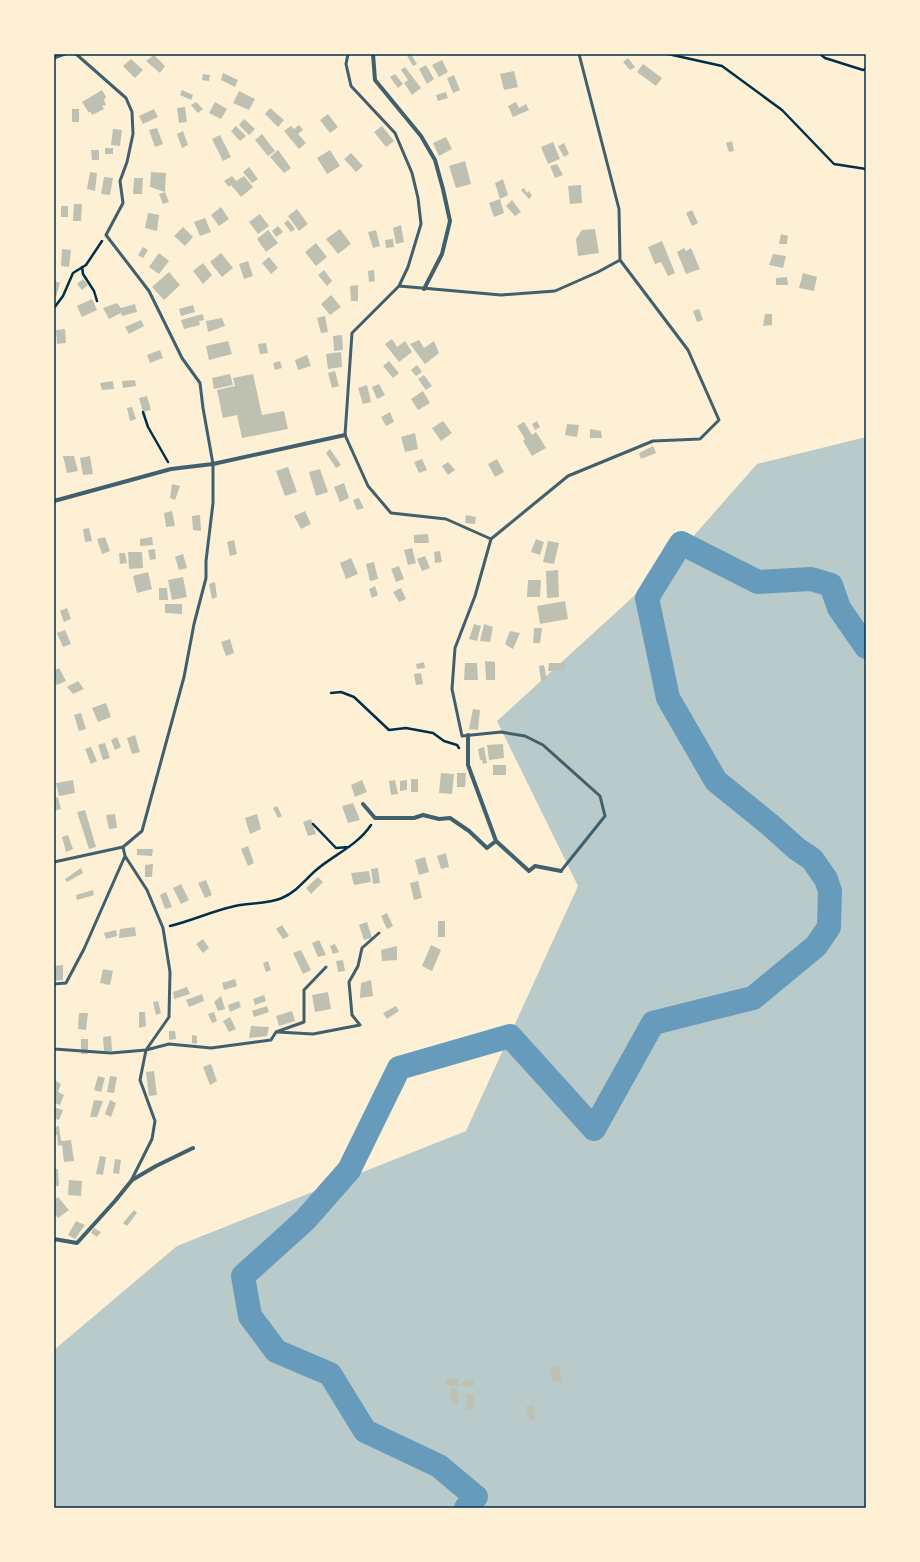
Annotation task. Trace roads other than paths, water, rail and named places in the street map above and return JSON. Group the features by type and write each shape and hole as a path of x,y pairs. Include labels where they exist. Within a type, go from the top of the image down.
{"street":[{"path":"374,54 376,80 420,136 435,160 450,221 442,254 424,289"},
{"path":"54,501 172,469 214,464 345,435"},
{"path":"468,735 468,765 496,841 529,871 535,866 561,871"},
{"path":"363,804 375,818 414,818 423,815 439,819 450,818 469,831 487,848 496,841"},
{"path":"54,1239 77,1243 132,1180 156,1166 194,1148"}],"lane":[{"path":"54,58 65,54"},
{"path":"54,862 123,846 142,831 184,677 194,624 206,578 206,561 213,503 214,464 203,408 200,383 182,358 149,291 106,235 122,203 120,181 127,162 133,134 132,112 126,98 76,54"},
{"path":"348,54 346,64 351,86 395,133 412,173 418,198 421,224 408,267 399,286 352,332 345,435 368,486 391,513 446,519 491,539"},
{"path":"561,871 605,816 600,796 543,745 525,736 501,732 462,736 452,689 456,648 475,596 491,539 568,476 653,441 700,439 719,420 688,350 620,260 619,209 579,54"},
{"path":"399,286 501,295 555,291 598,272 620,260"},
{"path":"123,846 125,856 147,890 163,928 170,972 169,1017 146,1050 140,1080 155,1121 152,1139 132,1180"},
{"path":"54,984 66,983 84,949 125,856"},
{"path":"276,1032 314,1034 360,1025 352,1015 349,982 358,966 362,948 379,933"},
{"path":"54,1049 110,1053 146,1050 170,1044 211,1048 271,1040 276,1032 304,1022 304,990 326,966"}],"waterway":[{"path":"466,1508 476,1497 439,1466 365,1431 330,1374 276,1351 250,1316 243,1276 305,1220 349,1170 399,1068 510,1036 594,1129 653,1023 753,998 816,946 829,927 830,891 826,879 812,859 797,849 716,781 668,698 647,598 681,543 758,582 811,579 831,585 839,608 866,647"}]}
